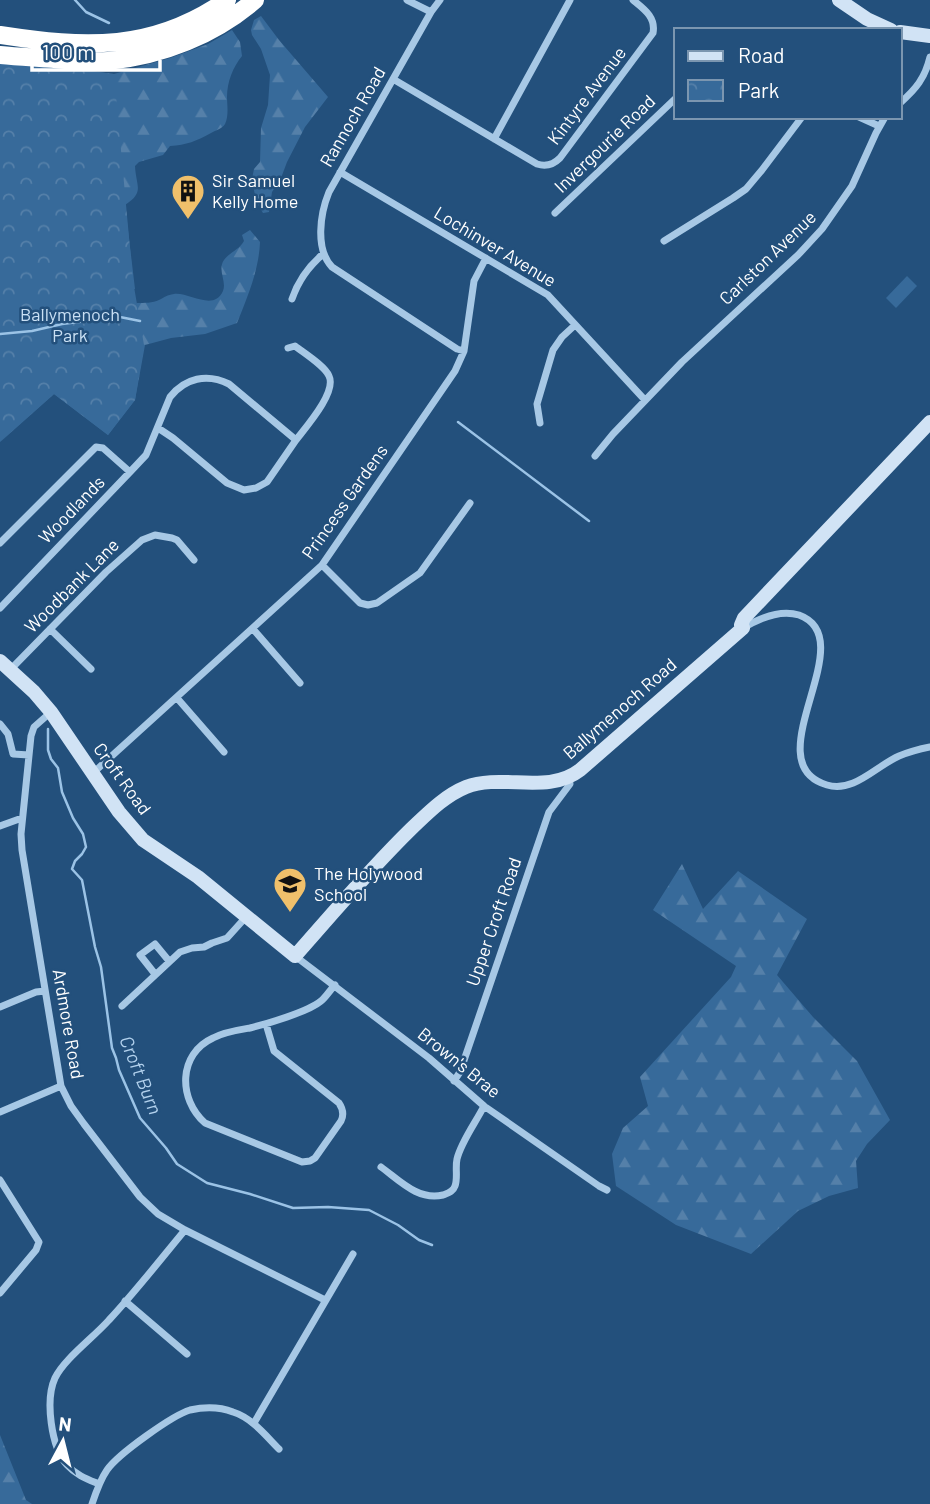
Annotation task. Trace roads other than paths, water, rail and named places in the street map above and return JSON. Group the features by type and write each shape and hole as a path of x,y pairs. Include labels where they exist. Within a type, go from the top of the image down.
{"highway":[{"path":"0,55 108,61 205,15 227,0"},
{"path":"0,35 45,42 172,48 221,25 255,0"}],"street":[{"path":"407,0 431,12"},
{"name":"Rannoch Road","path":"323,254 321,229 328,192 440,0"},
{"path":"494,139 570,0"},
{"name":"Kintyre Avenue","path":"393,79 537,164 548,166 558,161 653,33 654,24 651,17 632,0"},
{"path":"839,0 867,19 887,28"},
{"path":"902,32 930,36"},
{"path":"902,101 921,82 930,57"},
{"name":"Invergourie Road","path":"555,213 674,100"},
{"path":"664,241 746,189 801,119"},
{"path":"863,119 879,126"},
{"name":"Carlston Avenue","path":"595,456 690,354 816,236 833,216 852,186 884,119"},
{"name":"Lochinver Avenue","path":"340,172 548,295 645,400"},
{"path":"292,299 309,267 323,254 332,267 464,351"},
{"name":"Princess Gardens","path":"93,773 322,565 455,371 464,351 474,281 486,258"},
{"path":"540,423 537,404 553,350 575,325"},
{"path":"158,428 227,483 244,489 257,488 267,482 330,392 331,382 326,372 295,346 288,348"},
{"path":"130,472 146,454 170,397 178,388 195,379 222,381 236,389 296,440"},
{"name":"Ballymenoch Road","path":"295,956 391,849 445,799 462,789 483,782 549,782 569,777 580,770 743,628 741,625 744,618 930,422"},
{"name":"Woodlands","path":"0,543 96,447 102,447 130,472 0,608"},
{"path":"322,565 360,603 377,603 420,573 470,503"},
{"name":"Woodbank Lane","path":"5,665 50,629 112,566 146,537 161,535 172,538 194,561"},
{"path":"743,628 772,615 790,614 809,621 819,635 820,658 800,748 803,765 816,780 829,785 848,785 897,757 930,747"},
{"path":"50,629 91,669"},
{"path":"253,629 300,683"},
{"name":"Croft Road","path":"5,665 51,712 119,812 143,840 198,877 295,956"},
{"path":"177,698 224,752"},
{"name":"Ardmore Road","path":"51,712 34,727 31,736 22,818 22,850 61,1086 71,1106 140,1197 158,1214 325,1300"},
{"path":"0,724 8,734 13,754 29,755"},
{"name":"Upper Croft Road","path":"454,1081 460,1072 549,812 570,784 569,777"},
{"path":"0,826 22,818"},
{"path":"122,1006 180,952 227,938 246,917"},
{"path":"155,974 140,955 155,943 169,961"},
{"name":"Brown's Brae","path":"295,956 429,1058 484,1106 607,1189"},
{"path":"265,1024 274,1051 342,1108 341,1121 317,1156 310,1161 302,1162 205,1123 194,1112 187,1098 186,1075 190,1060 206,1042 220,1035 265,1024 313,1006 335,985"},
{"path":"0,1007 45,991"},
{"path":"0,1112 61,1086"},
{"path":"381,1167 421,1194 436,1196 453,1191 456,1184 457,1158 484,1106"},
{"path":"0,1180 37,1236 39,1244 0,1293"},
{"path":"99,1483 77,1475 61,1457 54,1434 51,1408 51,1391 55,1377 111,1319 185,1230"},
{"path":"254,1423 353,1254"},
{"path":"125,1301 187,1354"},
{"path":"92,1504 99,1483 124,1452 190,1410 225,1409 240,1414 254,1423 279,1449"}],"waterway":[{"path":"75,0 86,12 109,23"},
{"path":"100,317 115,316 140,321"},
{"path":"0,334 87,321"},
{"path":"458,422 589,521"},
{"name":"Croft Burn","path":"48,729 48,750 58,768 62,792 83,834 86,847 72,869 82,880 101,967 112,1048 140,1118 177,1164 207,1183 293,1208 369,1210 432,1245"}],"place":[{"name":"Sir Samuel Kelly Home","path":"188,221"},
{"name":"The Holywood School","path":"290,914"}],"park label":[{"name":"Ballymenoch Park","path":"70,325"}]}
